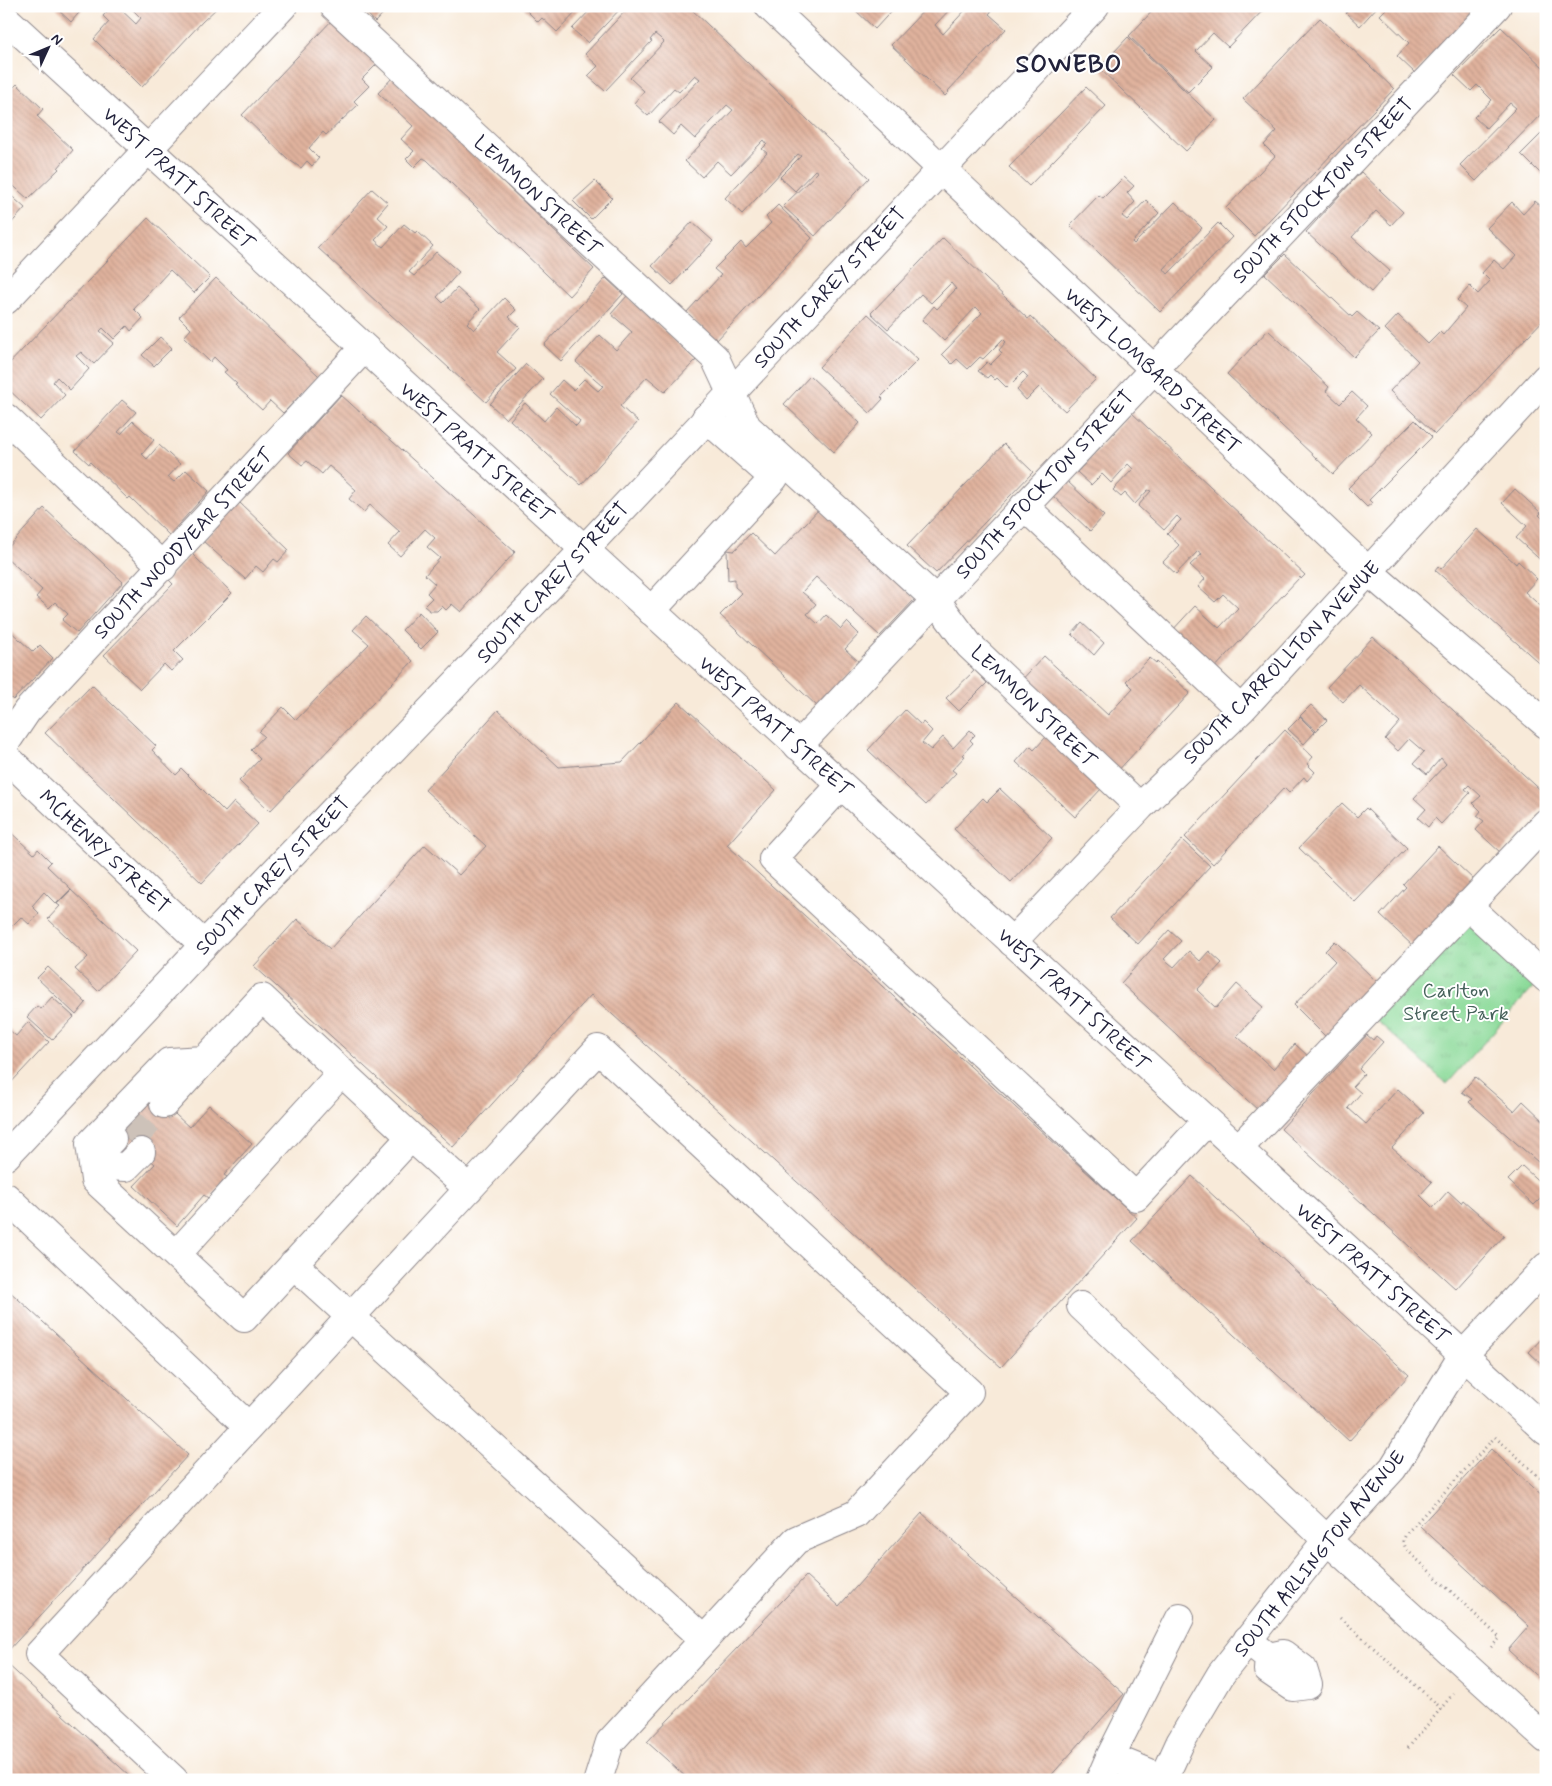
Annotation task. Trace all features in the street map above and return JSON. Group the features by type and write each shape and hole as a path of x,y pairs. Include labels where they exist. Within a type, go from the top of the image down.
{"main road":[{"path":"6,300 283,6"},
{"name":"LEMMON STREET","path":"334,6 715,358 747,427 935,599 969,646 1140,807"},
{"name":"WEST LOMBARD STREET","path":"769,6 1369,572 1546,724"},
{"name":"SOUTH CAREY STREET","path":"6,1156 204,945 584,549 1095,6"},
{"name":"SOUTH STOCKTON STREET","path":"798,746 1497,6"},
{"name":"WEST PRATT STREET","path":"6,19 1546,1431"},
{"name":"SOUTH WOODYEAR STREET","path":"6,742 27,712 364,348"},
{"name":"SOUTH CARROLLTON AVENUE","path":"1012,942 1140,807 1241,710 1546,378"},
{"path":"6,418 163,567"},
{"path":"651,611 774,478 706,418"},
{"path":"1024,506 1241,710"},
{"name":"MCHENRY STREET","path":"6,757 204,945"},
{"path":"841,786 773,859 1136,1197 1207,1121"},
{"path":"1238,1149 1546,822"},
{"path":"1468,905 1546,978"},
{"path":"165,1105 262,998 411,1137 469,1188"},
{"path":"174,1780 38,1654 598,1049 969,1392 856,1514 796,1540 610,1742 598,1780"},
{"path":"195,1070 169,1062 90,1144 102,1173 176,1255 244,1318 411,1137"},
{"path":"176,1255 342,1072"},
{"path":"102,1173 130,1142"},
{"path":"6,1197 248,1427"},
{"path":"293,1264 704,1640"},
{"name":"SOUTH ARLINGTON AVENUE","path":"1163,1780 1180,1743 1221,1674 1327,1540 1392,1468 1463,1355 1546,1268"},
{"path":"1081,1306 1327,1540 1546,1739"},
{"path":"1163,1780 1105,1768 1180,1618"},
{"path":"1247,1640 1269,1656"}],"path":[{"path":"1500,1638 1406,1549 1404,1541 1406,1534 1495,1437 1546,1483"},
{"path":"1340,1618 1441,1708 1408,1748"}],"green space":[{"name":"Carlton Street Park","path":"1465,920 1536,984 1447,1084 1376,1020"}],"building":[{"path":"54,6 85,6 71,22"},
{"path":"112,6 117,6 136,24 141,18 129,6 219,6 142,87 94,39 109,22 103,16"},
{"path":"360,6 390,6 375,22"},
{"path":"522,6 582,6 557,32 542,18 538,22"},
{"path":"594,6 623,6 588,43 572,29"},
{"path":"626,6 689,7 869,178 815,236 783,206 818,172 815,170 795,191 780,177 801,156 798,154 742,214 725,198 767,153 762,149 767,144 764,140 731,174 717,161 702,177 685,161 733,110 727,105 695,139 681,126 673,135 659,122 700,79 695,75 679,92 674,88 648,116 634,103 644,91 630,78 664,42 660,38 655,34 650,40 652,41 605,91 588,76 598,66 585,54 628,8"},
{"path":"851,6 896,6 875,29"},
{"path":"928,6 953,6 935,25 943,34 969,6 996,6 989,14 1006,29 945,96 891,45"},
{"path":"1157,6 1267,6 1228,47 1213,33 1196,51 1213,67 1188,92 1129,36"},
{"path":"1352,6 1378,6 1360,26 1346,13"},
{"path":"1389,6 1479,6 1415,73 1397,56 1409,43 1380,15"},
{"path":"334,18 377,64 362,79 369,86 354,101 358,105 326,135 323,132 309,148 319,158 312,166 307,161 301,168 288,159 242,115"},
{"path":"1320,18 1394,89 1254,236 1226,208 1275,156 1264,145 1277,131 1243,99"},
{"path":"1501,27 1546,70 1546,109 1476,181 1460,165 1516,108 1510,103 1486,128 1474,117 1492,100 1477,85 1471,91 1454,75"},
{"path":"1128,37 1216,120 1186,151 1099,68"},
{"path":"393,77 594,269 569,296 427,160 423,158 414,167 406,159 414,151 401,139 413,126 378,93"},
{"path":"6,81 14,87 17,84 43,109 37,116 73,150 59,169 28,199 6,179"},
{"path":"1086,87 1106,106 1029,186 1009,167"},
{"path":"1546,129 1546,179 1521,154"},
{"path":"1361,172 1403,212 1391,225 1376,211 1352,237 1390,271 1371,292 1306,232"},
{"path":"1124,177 1134,186 1127,193 1135,202 1122,216 1127,220 1146,200 1159,213 1132,242 1134,244 1175,202 1202,228 1164,269 1168,274 1218,223 1232,237 1160,312 1070,225 1099,195 1103,198"},
{"path":"595,181 612,198 591,219 573,201"},
{"path":"372,189 388,203 377,216 388,226 375,240 383,247 404,224 415,233 417,231 433,246 409,272 414,276 436,252 459,272 437,297 443,303 457,288 480,309 467,323 474,330 504,298 516,310 509,317 520,327 497,352 516,369 486,402 318,248"},
{"path":"6,191 25,208 6,229"},
{"path":"1535,201 1542,207 1546,203 1546,317 1435,434 1390,391 1418,361 1385,329 1398,315 1428,344 1440,332 1443,335 1466,308 1457,300 1470,286 1478,294 1490,281 1482,273 1494,260 1504,269 1516,256 1487,228 1512,202 1523,214"},
{"path":"778,205 812,238 716,341 686,313 721,275 714,269 741,242 746,248 771,223 766,217"},
{"path":"148,218 210,277 194,293 170,270 134,309 143,318 131,331 127,326 114,339 103,328 100,331 114,343 94,364 81,352 76,356 89,369 70,390 57,377 53,382 65,395 41,420 6,387 6,367"},
{"path":"692,222 713,241 672,285 652,266"},
{"path":"943,238 1028,319 1030,316 1096,379 1065,411 1039,387 1026,400 1017,390 1028,377 1023,372 1007,388 997,378 995,380 990,375 987,378 978,371 987,362 990,365 1002,353 999,350 1006,342 1003,339 983,359 980,357 968,369 957,359 952,364 942,354 982,313 976,307 944,341 922,320 934,306 937,309 956,289 951,283 931,303 921,294 888,329 871,313"},
{"path":"1285,254 1352,317 1357,312 1379,331 1354,357 1265,274"},
{"path":"216,278 319,376 283,413 270,401 262,410 235,385 237,384 224,372 227,370 214,357 210,362 184,337 191,329 179,317"},
{"path":"606,278 623,294 561,361 544,345"},
{"path":"627,296 696,360 665,392 647,377 620,406 638,422 581,485 510,420 525,403 544,421 556,407 576,426 578,424 580,421 550,394 562,380 573,390 584,379 598,391 603,386 576,362 600,335 616,350 632,332 611,314"},
{"path":"868,314 918,360 881,397 883,399 870,413 819,367"},
{"path":"1268,330 1329,387 1326,391 1340,404 1352,392 1367,406 1356,418 1372,433 1333,474 1227,374"},
{"path":"160,337 172,348 154,366 142,355"},
{"path":"526,364 543,379 506,419 490,404"},
{"path":"810,376 860,423 834,452 784,404"},
{"path":"341,395 515,552 461,612 452,604 446,610 442,606 437,611 430,611 424,606 432,598 427,593 435,584 425,575 440,558 427,547 435,538 425,529 400,556 388,545 400,532 370,505 364,512 349,499 356,490 342,477 329,466 322,474 307,461 302,465 288,453"},
{"path":"122,400 136,412 118,432 121,434 133,421 154,440 142,454 147,459 159,445 180,464 168,477 174,482 186,470 209,491 169,535 130,497 128,499 90,462 89,464 75,451"},
{"path":"1132,413 1305,575 1301,579 1300,577 1211,672 1170,633 1195,606 1219,628 1238,608 1223,594 1215,602 1198,587 1205,579 1190,565 1202,554 1198,551 1176,574 1163,562 1179,545 1167,534 1181,520 1177,516 1164,530 1138,506 1151,491 1148,490 1135,504 1125,493 1121,497 1113,490 1133,469 1128,464 1111,483 1102,474 1091,485 1077,472"},
{"path":"1415,420 1432,437 1369,500 1372,503 1367,507 1348,488"},
{"path":"1004,444 1033,472 936,573 907,546"},
{"path":"1067,481 1104,516 1090,531 1053,496"},
{"path":"1515,489 1541,513 1539,515 1546,522 1546,565 1516,538 1527,526 1502,503"},
{"path":"240,503 289,550 278,562 274,559 263,572 256,566 245,579 203,541"},
{"path":"44,508 123,582 77,633 62,620 68,614 55,602 49,608 36,597 42,590 6,557 6,550"},
{"path":"820,508 915,599 880,636 816,577 802,592 816,604 807,614 818,624 826,615 841,629 847,622 859,634 845,649 860,663 818,707 720,615 742,593 735,587 735,579 728,580 727,550 734,551 751,533 775,556"},
{"path":"1477,529 1516,564 1518,561 1537,579 1525,592 1546,611 1546,669 1435,570 1438,566 1441,569"},
{"path":"192,554 232,593 174,651 183,660 171,671 164,664 140,689 104,655 173,584 168,579"},
{"path":"419,612 438,632 421,649 402,630"},
{"path":"366,616 413,661 270,811 239,781 260,759 251,750 264,736 259,732 283,707 296,720 369,644 353,630"},
{"path":"1082,623 1104,643 1094,655 1072,634"},
{"path":"6,627 33,652 40,645 53,658 13,700 6,694"},
{"path":"1373,637 1546,795 1546,803 1501,853 1476,830 1484,821 1477,816 1481,811 1473,803 1481,796 1469,785 1465,789 1470,793 1441,824 1435,818 1428,827 1418,818 1426,809 1414,798 1446,764 1441,758 1427,774 1414,763 1424,752 1409,739 1398,751 1385,739 1400,722 1359,685 1343,702 1327,687"},
{"path":"1044,656 1108,715 1133,688 1126,681 1150,658 1157,662 1190,693 1114,775 1017,685"},
{"path":"975,670 987,683 959,711 946,698"},
{"path":"92,685 156,746 152,750 176,775 182,769 225,812 234,802 258,824 202,883 45,733"},
{"path":"679,702 776,790 727,845 1137,1218 1001,1367 591,995 453,1147 254,966 297,919 330,949 425,845 459,875 486,846 425,790 498,710 559,767 622,762"},
{"path":"1311,705 1327,720 1316,731 1300,716"},
{"path":"905,710 921,725 923,722 932,731 922,743 931,750 943,737 953,748 970,730 975,735 970,740 973,743 962,755 965,756 952,770 956,773 926,805 868,750"},
{"path":"1300,717 1315,732 1304,744 1288,729"},
{"path":"1285,730 1313,757 1307,764 1315,772 1307,781 1304,777 1289,793 1284,788 1213,864 1185,837"},
{"path":"1047,736 1102,788 1075,817 1016,762 1030,746 1034,750"},
{"path":"1000,789 1052,838 1011,882 954,829 983,798 987,802"},
{"path":"1342,803 1357,817 1366,808 1407,848 1355,902 1299,848"},
{"path":"6,828 34,854 38,849 51,862 47,866 71,889 56,904 44,892 32,906 39,913 29,924 21,917 6,932"},
{"path":"1182,840 1210,866 1138,944 1110,918"},
{"path":"1438,846 1475,881 1413,946 1380,915 1406,887 1403,884"},
{"path":"71,890 136,951 98,991 75,969 88,957 48,919 60,906 57,904"},
{"path":"1169,930 1181,941 1164,959 1174,967 1189,951 1200,961 1209,951 1222,963 1197,990 1216,1008 1237,984 1263,1007 1237,1036 1273,1069 1295,1044 1309,1057 1259,1111 1121,983"},
{"path":"1335,941 1378,983 1326,1037 1294,1005 1335,961 1325,951"},
{"path":"48,967 86,1003 76,1015 37,978"},
{"path":"52,997 74,1017 52,1040 27,1017 37,1006 41,1009"},
{"path":"28,1022 49,1042 6,1088 6,1027 16,1036"},
{"path":"1367,1035 1373,1040 1376,1036 1383,1042 1359,1069 1364,1074 1353,1086 1361,1093 1348,1108 1366,1124 1398,1089 1424,1113 1392,1148 1432,1182 1420,1195 1433,1208 1448,1191 1461,1203 1463,1200 1504,1236 1456,1289 1281,1129"},
{"path":"1475,1077 1514,1111 1523,1101 1546,1123 1546,1169 1469,1102 1472,1099 1462,1092"},
{"path":"149,1090 189,1127 209,1105 252,1144 224,1175 227,1177 208,1198 204,1195 177,1226 134,1186 155,1164 119,1132"},
{"path":"1522,1166 1546,1188 1546,1193 1534,1205 1508,1180"},
{"path":"1192,1176 1409,1375 1349,1441 1132,1241"},
{"path":"6,1288 188,1455 6,1653"},
{"path":"1546,1334 1546,1368 1529,1352"},
{"path":"1491,1449 1546,1500 1546,1685 1508,1650 1529,1626 1420,1526"},
{"path":"922,1513 1124,1694 1047,1780 686,1780 687,1778 647,1742 806,1576 839,1606"},
{"path":"6,1663 130,1776 134,1780 6,1780"}],"tunnel":[{"path":"130,1142 164,1104"}],"district":[{"name":"SOWEBO","path":"1069,63"}]}
